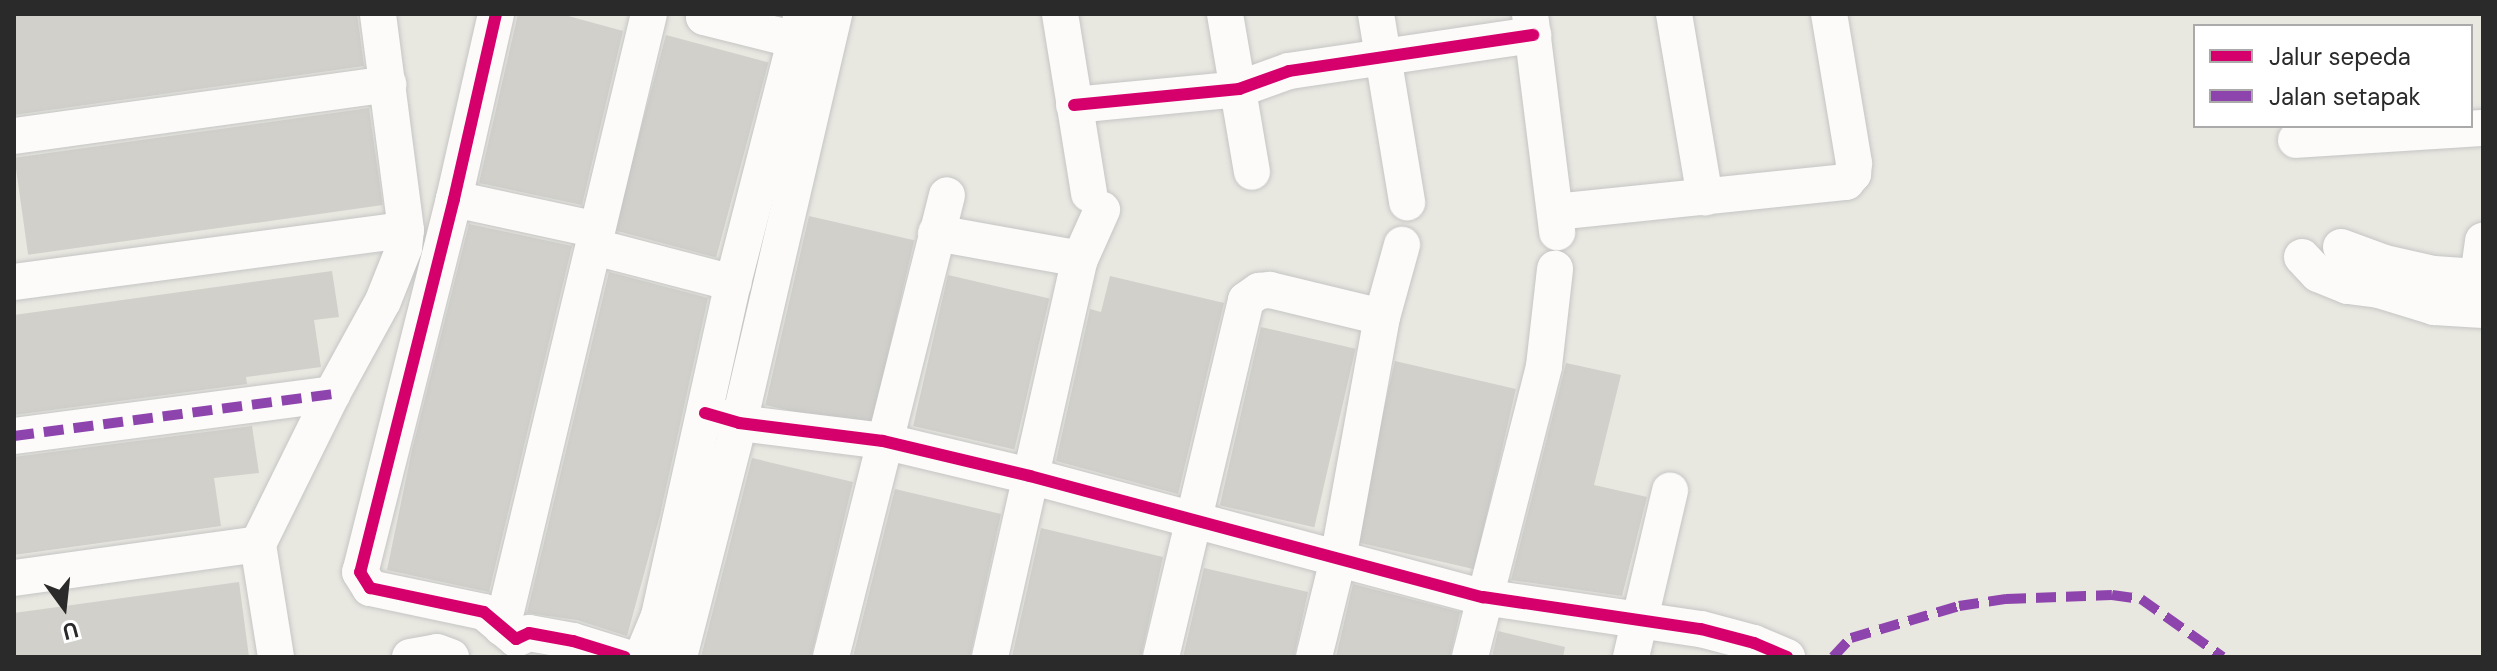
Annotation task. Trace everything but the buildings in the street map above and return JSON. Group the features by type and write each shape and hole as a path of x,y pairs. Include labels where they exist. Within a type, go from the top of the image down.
{"street":[{"path":"276,657 258,544 399,268 406,230 378,14"},
{"path":"496,14 454,199 360,572 370,588 484,612 516,639 529,633 625,657"},
{"path":"502,628 649,14"},
{"path":"679,657 739,423 834,14"},
{"path":"990,657 1095,202 1074,105 1060,14"},
{"path":"1225,14 1252,172"},
{"path":"1376,14 1407,202"},
{"path":"1674,14 1705,197"},
{"path":"1074,105 1239,89 1289,71 1383,59 1532,24 1556,222 1705,197 1841,184 1850,179 1854,163 1852,142 1829,14"},
{"path":"642,657 659,616 733,283 799,27 701,15"},
{"path":"14,136 388,84"},
{"path":"2296,140 2483,128"},
{"path":"831,657 947,195"},
{"path":"454,199 596,238 733,283"},
{"path":"14,282 406,230"},
{"path":"936,233 1080,259"},
{"path":"2478,299 2483,241"},
{"path":"1314,657 1338,559 1382,317 1402,245"},
{"path":"2341,247 2385,263 2434,274 2478,299"},
{"path":"2302,257 2318,274 2348,286 2379,290 2434,307 2478,299"},
{"path":"1470,657 1544,366 1555,269"},
{"path":"1161,657 1246,300 1259,291 1270,290 1382,317"},
{"path":"14,436 332,394"},
{"path":"705,413 739,423 883,441 1030,476 1483,597 1734,637 1787,657"},
{"path":"1631,657 1670,491"},
{"path":"14,578 258,544"},
{"path":"410,657 437,652 451,657"}],"marked path":[{"path":"14,436 332,394"},
{"path":"1833,657 1851,638 1959,606 2006,599 2112,595 2141,599 2223,657"}],"cycle path":[{"path":"496,14 454,199 360,572 370,588 484,612 516,639 529,633 573,641 625,657"},
{"path":"1074,105 1239,89 1289,71 1533,35"},
{"path":"705,413 739,423 883,441 1030,476 1483,597 1701,629 1754,643 1787,657"}]}
